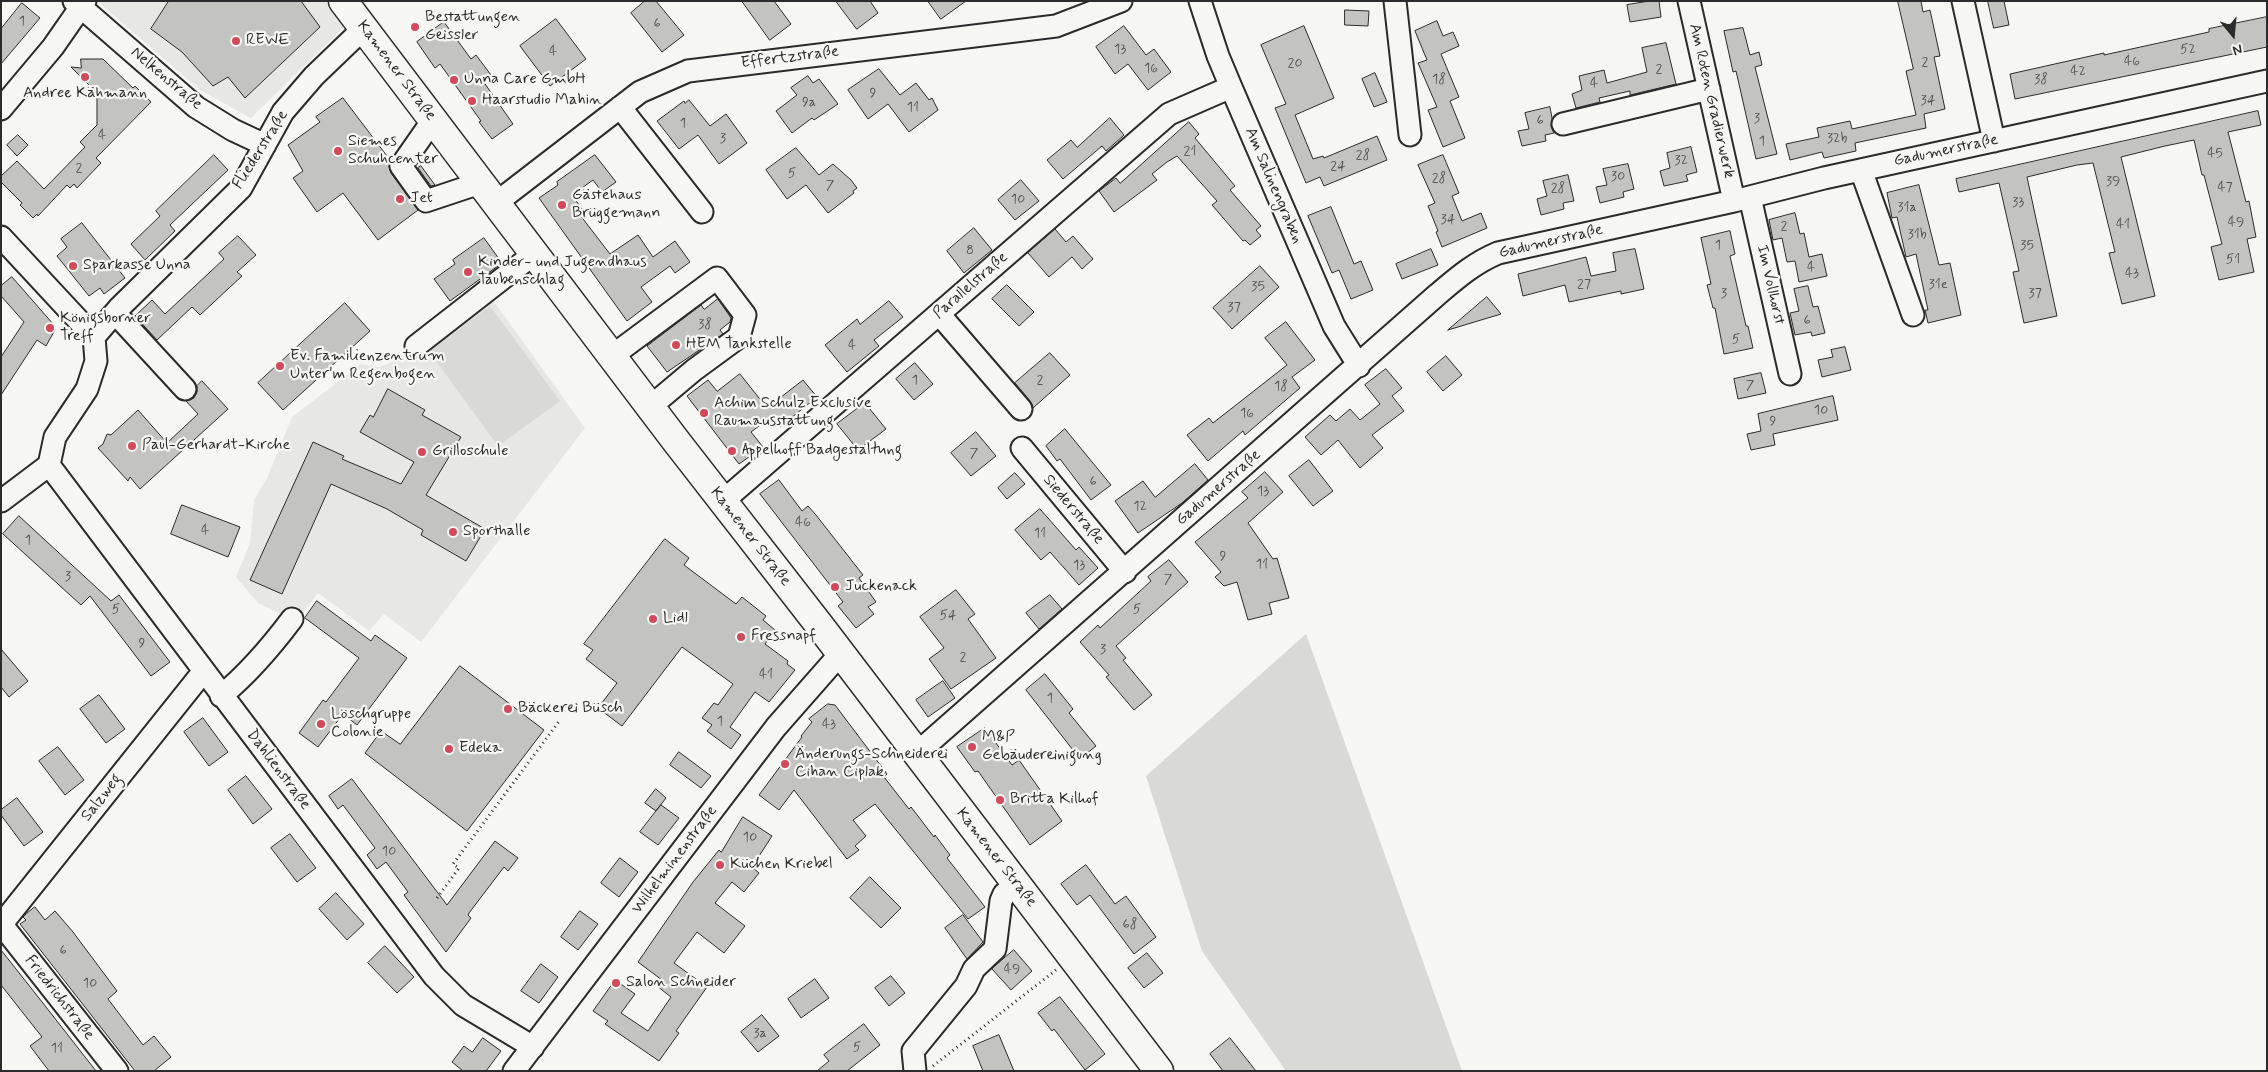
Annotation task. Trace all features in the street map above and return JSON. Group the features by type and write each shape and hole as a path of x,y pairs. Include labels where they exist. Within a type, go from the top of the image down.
{"main road":[{"name":"Kamener Straße","path":"343,1 722,502 841,653 1159,1071"}],"street":[{"name":"Effertzstraße","path":"433,120 401,166 426,201 488,193 640,92 688,71 1056,26 1121,1"},
{"name":"Am Salinengraben","path":"1200,1 1218,56 1231,88 1334,326 1358,366"},
{"path":"1394,1 1410,135"},
{"name":"Am Roten Gradierwerk","path":"1689,1 1708,89 1742,199"},
{"path":"1962,1 1994,141"},
{"path":"1,109 53,47 80,3"},
{"name":"Nelkenstraße","path":"80,3 196,107 233,130 265,145"},
{"name":"Fliederstraße","path":"94,337 115,313 241,188 283,112 314,76 364,28"},
{"name":"Gadumerstraße","path":"916,754 1125,572 1444,288 1464,271 1484,259 1498,253 1742,199 1861,170 2267,82"},
{"name":"Parallelstraße","path":"722,502 1169,114 1231,88"},
{"path":"1563,124 1708,89"},
{"path":"620,107 702,212"},
{"path":"1861,170 1913,315"},
{"name":"Im Vollhorst","path":"1742,199 1790,374"},
{"path":"1,237 94,337 96,361 87,389 55,437 49,465 1,501"},
{"path":"416,346 534,254"},
{"path":"612,356 717,278 744,315 739,337 694,370 650,407"},
{"path":"115,313 185,389"},
{"path":"939,314 1021,409"},
{"name":"Siederstraße","path":"1022,448 1125,572"},
{"name":"Dahlienstraße","path":"49,465 203,672 434,976 463,1005 533,1047"},
{"path":"222,696 244,677 270,648 292,619"},
{"name":"Wilhelminenstraße","path":"514,1071 776,727 841,653"},
{"name":"Salzweg","path":"1,925 203,672"},
{"path":"915,1071 913,1051 966,986 974,969 995,949 998,940 1001,901 1004,894 1016,884"},
{"name":"Friedrichstraße","path":"1,925 117,1071"}],"path":[{"path":"437,898 459,868 453,864 560,720"},
{"path":"931,1071 931,1068 1072,957"}],"shaded area":[{"name":"REWE","path":"97,1 326,1 346,25 251,118 200,90"},
{"name":"Grilloschule","path":"490,296 585,428 421,642 384,614 369,631 318,593 297,621 258,603 236,577 250,543 254,500 268,476 292,417 361,364 379,367 422,350"},
{"path":"490,306 560,401 498,446 429,351"},
{"path":"1306,634 1462,1071 1286,1071 1202,951 1146,776"}],"building":[{"name":"REWE","path":"169,1 301,1 320,27 245,98 228,77 213,86 182,52 151,29"},
{"path":"645,1 656,1 684,35 662,52 631,13"},
{"path":"742,1 774,1 791,24 770,40"},
{"path":"836,1 870,1 878,13 857,29"},
{"path":"928,1 966,1 941,19"},
{"path":"1659,1 1661,17 1630,22 1627,5"},
{"path":"1898,1 1921,1 1923,12 1930,10 1940,56 1934,57 1945,109 1924,114 1926,128 1855,143 1856,151 1824,158 1822,152 1790,160 1786,144 1819,137 1817,128 1850,121 1852,129 1916,115 1906,71 1913,69"},
{"path":"1988,1 2004,1 2009,25 1994,28"},
{"path":"22,3 40,18 1,64 1,29"},
{"path":"1345,10 1369,11 1368,26 1345,25"},
{"path":"2267,17 2267,47 2015,99 2010,74 2209,32 2209,29"},
{"path":"556,19 586,59 550,86 520,46"},
{"path":"1437,21 1443,36 1453,32 1459,46 1441,54 1459,97 1450,101 1465,138 1443,147 1428,110 1437,107 1418,63 1427,60 1415,31"},
{"path":"444,22 471,59 476,55 491,75 483,81 513,124 492,139 440,64 435,68 417,42"},
{"path":"1124,26 1146,55 1154,49 1171,72 1148,90 1128,64 1115,74 1096,47"},
{"path":"1304,26 1334,98 1295,115 1313,159 1323,156 1324,158 1377,136 1387,160 1324,186 1320,177 1306,183 1275,108 1286,104 1261,45"},
{"path":"1743,28 1750,55 1759,52 1762,65 1755,67 1777,154 1756,159 1736,71 1733,72 1724,31"},
{"path":"1666,43 1676,84 1630,95 1630,91 1599,98 1600,102 1576,108 1572,94 1582,90 1579,76 1604,70 1607,83 1647,72 1642,48"},
{"path":"81,59 103,59 133,88 135,86 151,102 96,158 101,163 77,188 74,184 70,188 67,185 38,216 37,214 33,218 20,205 22,203 1,182 1,176 17,161 44,189 85,147 80,142 97,125 97,93 71,67 81,68"},
{"path":"879,69 900,95 916,83 929,100 932,98 938,110 909,132 888,104 868,119 848,90"},
{"path":"1375,73 1387,102 1374,107 1362,79"},
{"path":"808,76 813,83 819,79 838,104 814,120 812,118 792,133 776,111 797,95 791,88"},
{"name":"Siemes Schuhcenter","path":"343,98 390,160 389,167 391,173 418,210 378,240 343,193 317,212 293,178 303,171 288,145 320,122 316,117"},
{"path":"689,100 710,126 726,114 747,143 719,164 698,135 679,149 657,121 684,101 685,103"},
{"path":"1550,107 1551,126 1554,133 1545,135 1546,141 1522,146 1518,131 1529,129 1525,113"},
{"path":"2258,111 2261,125 2228,132 2246,202 2249,201 2256,237 2247,239 2254,272 2219,280 2211,247 2222,244 2194,140 2165,146 2121,157 2155,296 2122,304 2109,253 2115,252 2093,163 2077,165 2027,177 2057,316 2024,323 2013,272 2019,271 1999,183 1959,192 1956,179"},
{"path":"1110,118 1124,135 1106,151 1102,146 1063,179 1047,160 1071,140 1077,147"},
{"path":"1189,122 1199,134 1195,138 1235,186 1230,190 1261,226 1256,230 1261,236 1250,245 1245,240 1243,241 1212,205 1217,201 1177,156 1152,174 1157,180 1114,212 1099,191 1116,178 1120,183"},
{"path":"18,135 28,145 17,156 7,145"},
{"path":"1691,147 1697,172 1686,175 1688,181 1664,186 1660,171 1670,168 1667,153"},
{"path":"796,148 819,175 833,164 857,188 853,191 854,193 828,213 806,185 787,199 766,170"},
{"path":"214,155 228,170 170,225 175,231 145,260 131,244 160,216 156,211"},
{"path":"595,155 616,182 602,192 593,180 572,195 584,212 580,215 610,254 638,235 653,257 675,241 690,262 675,273 670,266 641,287 652,302 627,321 539,198 558,185 557,182"},
{"path":"1443,155 1459,193 1452,196 1462,221 1481,213 1487,228 1442,247 1428,206 1435,203 1418,165"},
{"path":"1628,164 1634,189 1623,192 1624,197 1600,203 1596,187 1607,185 1603,169"},
{"path":"421,166 435,185 431,186 418,168"},
{"path":"1568,175 1574,201 1563,203 1564,209 1541,215 1537,199 1547,196 1543,181"},
{"path":"1021,180 1039,201 1015,220 998,200"},
{"path":"1919,185 1939,265 1950,263 1961,315 1928,323 1925,310 1928,310 1916,254 1906,257 1897,217 1892,218 1887,193"},
{"path":"1331,207 1354,264 1361,261 1373,290 1351,299 1339,270 1332,273 1308,216"},
{"path":"1795,213 1800,234 1804,233 1809,257 1822,254 1827,276 1799,282 1795,261 1787,262 1782,238 1773,240 1769,220"},
{"path":"82,223 125,278 104,294 100,288 89,296 57,256 67,247 61,239"},
{"path":"974,228 992,250 964,273 947,251"},
{"path":"1055,229 1066,242 1073,236 1093,259 1082,269 1072,257 1049,277 1028,253"},
{"path":"1730,231 1735,254 1730,256 1753,348 1724,354 1715,308 1713,308 1707,285 1711,284 1701,238"},
{"path":"238,236 256,255 237,272 242,276 200,315 192,307 157,340 135,316 152,300 165,314 224,259 219,253"},
{"name":"Kinder- und Jugendhaus Taubenschlag","path":"484,238 502,263 450,301 434,279 455,264 453,260"},
{"path":"1431,249 1438,265 1402,279 1396,264"},
{"path":"1635,249 1644,289 1621,294 1621,291 1569,302 1565,285 1523,296 1518,274 1586,257 1591,276 1616,271 1613,253"},
{"path":"1260,266 1279,287 1232,329 1213,308"},
{"path":"12,277 54,325 55,330 46,346 37,340 1,395 1,357 24,322 1,296 1,286"},
{"path":"1007,285 1034,312 1019,326 992,299"},
{"path":"1808,286 1813,307 1818,306 1825,333 1812,336 1811,332 1795,335 1790,313 1799,311 1794,289"},
{"path":"1487,297 1501,314 1448,330"},
{"path":"718,299 731,318 730,322 720,330 723,334 667,372 647,346 701,305 704,309"},
{"path":"889,301 903,317 874,340 879,346 847,372 825,345 857,319 860,324"},
{"path":"345,303 370,331 283,410 258,383"},
{"path":"1286,322 1315,360 1292,377 1300,388 1245,435 1243,431 1208,461 1187,435 1209,418 1213,423 1287,365 1265,338"},
{"path":"1845,347 1851,370 1822,377 1818,360 1833,357 1831,350"},
{"path":"1050,353 1070,375 1033,408 1030,401 1015,383"},
{"path":"1446,356 1462,375 1443,391 1427,372"},
{"path":"915,363 933,384 914,400 896,379"},
{"path":"1386,369 1402,388 1392,396 1404,411 1372,435 1383,448 1360,468 1338,440 1321,455 1305,437 1330,415 1336,421 1350,409 1360,420 1380,404 1365,385"},
{"path":"1761,373 1766,393 1738,399 1734,379"},
{"path":"740,374 767,408 803,380 817,397 780,427 772,416 751,432 763,447 739,464 687,396 708,380 717,391"},
{"path":"202,381 228,409 140,489 130,477 128,481 98,448 103,444 107,434 111,435 138,410 167,443 198,414 186,401 194,398 197,386"},
{"path":"388,389 425,410 422,415 461,437 426,495 485,529 466,561 421,535 423,530 387,509 331,484 282,594 250,580 313,442 344,456 342,459 401,484 414,462 360,432 370,415 373,417"},
{"path":"1833,396 1838,420 1773,434 1775,445 1751,450 1747,434 1761,431 1758,414"},
{"path":"865,403 886,429 858,450 837,424"},
{"path":"1065,429 1111,485 1091,500 1060,459 1057,461 1046,446"},
{"path":"976,432 996,456 971,476 951,453"},
{"path":"1309,460 1333,491 1313,506 1289,476"},
{"path":"1195,464 1208,480 1182,503 1138,533 1115,501 1143,481 1155,497"},
{"path":"1265,472 1283,492 1248,523 1273,559 1277,558 1289,598 1269,603 1272,614 1248,620 1237,582 1224,586 1215,577 1221,572 1195,542 1248,498 1242,492"},
{"path":"1015,473 1025,484 1007,499 998,488"},
{"path":"779,480 802,511 808,506 816,515 863,575 859,578 876,602 868,607 874,614 856,628 838,606 843,602 760,494"},
{"path":"182,505 240,527 228,557 171,534"},
{"path":"1040,509 1076,550 1079,547 1098,568 1079,585 1050,552 1041,560 1015,530"},
{"path":"19,516 111,601 119,595 170,662 151,676 90,596 81,605 3,534"},
{"path":"665,539 689,558 684,565 736,604 742,597 766,616 763,620 775,630 765,644 788,661 787,664 795,670 769,702 755,692 730,727 741,735 731,749 707,731 712,725 702,718 714,703 718,705 733,684 682,647 622,726 598,708 617,683 586,659 593,650 584,644"},
{"path":"1169,560 1188,582 1116,646 1126,658 1123,660 1152,695 1134,710 1106,677 1109,675 1080,642 1098,625 1100,628 1151,581 1148,577"},
{"path":"956,590 975,614 968,619 996,658 951,689 929,659 944,648 920,617"},
{"path":"1050,595 1062,609 1039,629 1026,613"},
{"path":"317,601 371,641 375,635 407,658 357,725 343,714 318,747 299,733 323,700 326,702 359,658 305,618"},
{"path":"1,649 28,681 9,697 1,687"},
{"name":"Edeka","path":"460,666 544,730 467,831 365,753 381,731 400,744"},
{"path":"1045,674 1073,709 1069,713 1096,746 1080,759 1026,690"},
{"path":"943,681 955,698 928,717 916,700"},
{"path":"99,695 125,729 106,743 80,709"},
{"path":"828,704 835,705 887,774 884,777 909,809 911,807 934,837 935,835 950,855 947,858 985,907 968,919 875,804 853,820 866,836 855,846 859,850 847,859 794,790 779,810 759,795 812,722 809,719"},
{"path":"203,718 228,752 209,766 184,732"},
{"path":"985,728 1012,765 1019,760 1062,821 1030,845 978,771 975,772 957,747"},
{"path":"58,747 84,780 65,795 39,761"},
{"path":"679,752 711,776 701,788 670,765"},
{"path":"246,776 272,809 253,824 228,790"},
{"path":"352,779 447,905 495,841 518,858 508,871 504,867 469,913 468,915 471,918 446,952 404,895 408,892 386,862 377,869 367,855 375,848 343,805 338,809 329,796"},
{"path":"656,789 666,798 656,811 645,803"},
{"path":"17,798 43,832 24,846 1,815 1,810"},
{"path":"661,805 679,818 658,845 640,832"},
{"path":"743,817 772,836 752,867 759,873 744,892 732,882 715,903 745,926 724,953 697,932 674,963 707,987 676,1031 679,1033 659,1061 605,1024 608,1021 593,1011 615,980 635,994 621,1013 648,1031 671,997 657,986 662,980 638,962 693,882 719,850 721,852"},
{"path":"290,834 316,868 297,882 271,848"},
{"path":"620,858 638,872 619,897 601,883"},
{"path":"1086,865 1115,904 1126,896 1156,937 1134,954 1090,895 1077,905 1061,884"},
{"path":"870,877 901,908 881,928 850,898"},
{"path":"336,893 364,924 347,940 319,909"},
{"path":"35,907 45,920 55,911 73,932 117,991 108,999 143,1045 154,1036 171,1057 154,1071 135,1071 20,924 26,920 23,917"},
{"path":"580,911 598,924 578,950 561,937"},
{"path":"963,915 983,942 967,959 945,928"},
{"path":"385,946 414,977 397,993 368,963"},
{"path":"1,950 96,1071 49,1071 30,1046 42,1037 1,985"},
{"path":"1014,950 1032,971 1011,990 992,969"},
{"path":"1147,953 1163,973 1144,988 1128,968"},
{"path":"541,964 558,977 539,1003 521,991"},
{"path":"891,976 905,993 889,1006 875,988"},
{"path":"815,979 829,998 801,1018 788,999"},
{"path":"1060,997 1105,1054 1085,1070 1054,1029 1052,1031 1038,1013"},
{"path":"762,1015 779,1036 758,1052 741,1032"},
{"path":"864,1024 880,1045 847,1071 817,1071 829,1061 824,1055"},
{"path":"999,1035 1014,1071 983,1071 973,1046"},
{"path":"483,1038 501,1051 486,1071 463,1071 452,1062 464,1046 472,1052"},
{"path":"1230,1038 1256,1071 1223,1071 1210,1054"}],"place":[{"name":"Bestattungen Geissler","path":"415,27"},
{"name":"REWE","path":"236,41"},
{"name":"Andree Kähmann","path":"85,77"},
{"name":"Unna Care GmbH","path":"454,80"},
{"name":"Haarstudio Mahin","path":"472,101"},
{"name":"Siemes Schuhcenter","path":"338,151"},
{"name":"Jet","path":"400,199"},
{"name":"Gästehaus Brüggemann","path":"562,205"},
{"name":"Sparkasse Unna","path":"73,266"},
{"name":"Kinder- und Jugendhaus Taubenschlag","path":"468,272"},
{"name":"Königsborner Treff","path":"50,328"},
{"name":"HEM Tankstelle","path":"676,345"},
{"name":"Ev. Familienzentrum Unter'm Regenbogen","path":"280,366"},
{"name":"Achim Schulz Exclusive Raumausstattung","path":"704,413"},
{"name":"Paul-Gerhardt-Kirche","path":"132,446"},
{"name":"Appelhoff Badgestaltung","path":"732,451"},
{"name":"Grilloschule","path":"422,452"},
{"name":"Sporthalle","path":"453,532"},
{"name":"Juckenack","path":"835,587"},
{"name":"Lidl","path":"653,619"},
{"name":"Fressnapf","path":"741,637"},
{"name":"Bäckerei Büsch","path":"508,709"},
{"name":"Löschgruppe Colonie","path":"321,724"},
{"name":"M&P Gebäudereinigung","path":"972,747"},
{"name":"Edeka","path":"449,749"},
{"name":"Änderungs-Schneiderei Cihan Ciplak","path":"785,764"},
{"name":"Britta Kilhof","path":"1000,800"},
{"name":"Küchen Kriebel","path":"720,865"},
{"name":"Salon Schneider","path":"616,983"}]}
